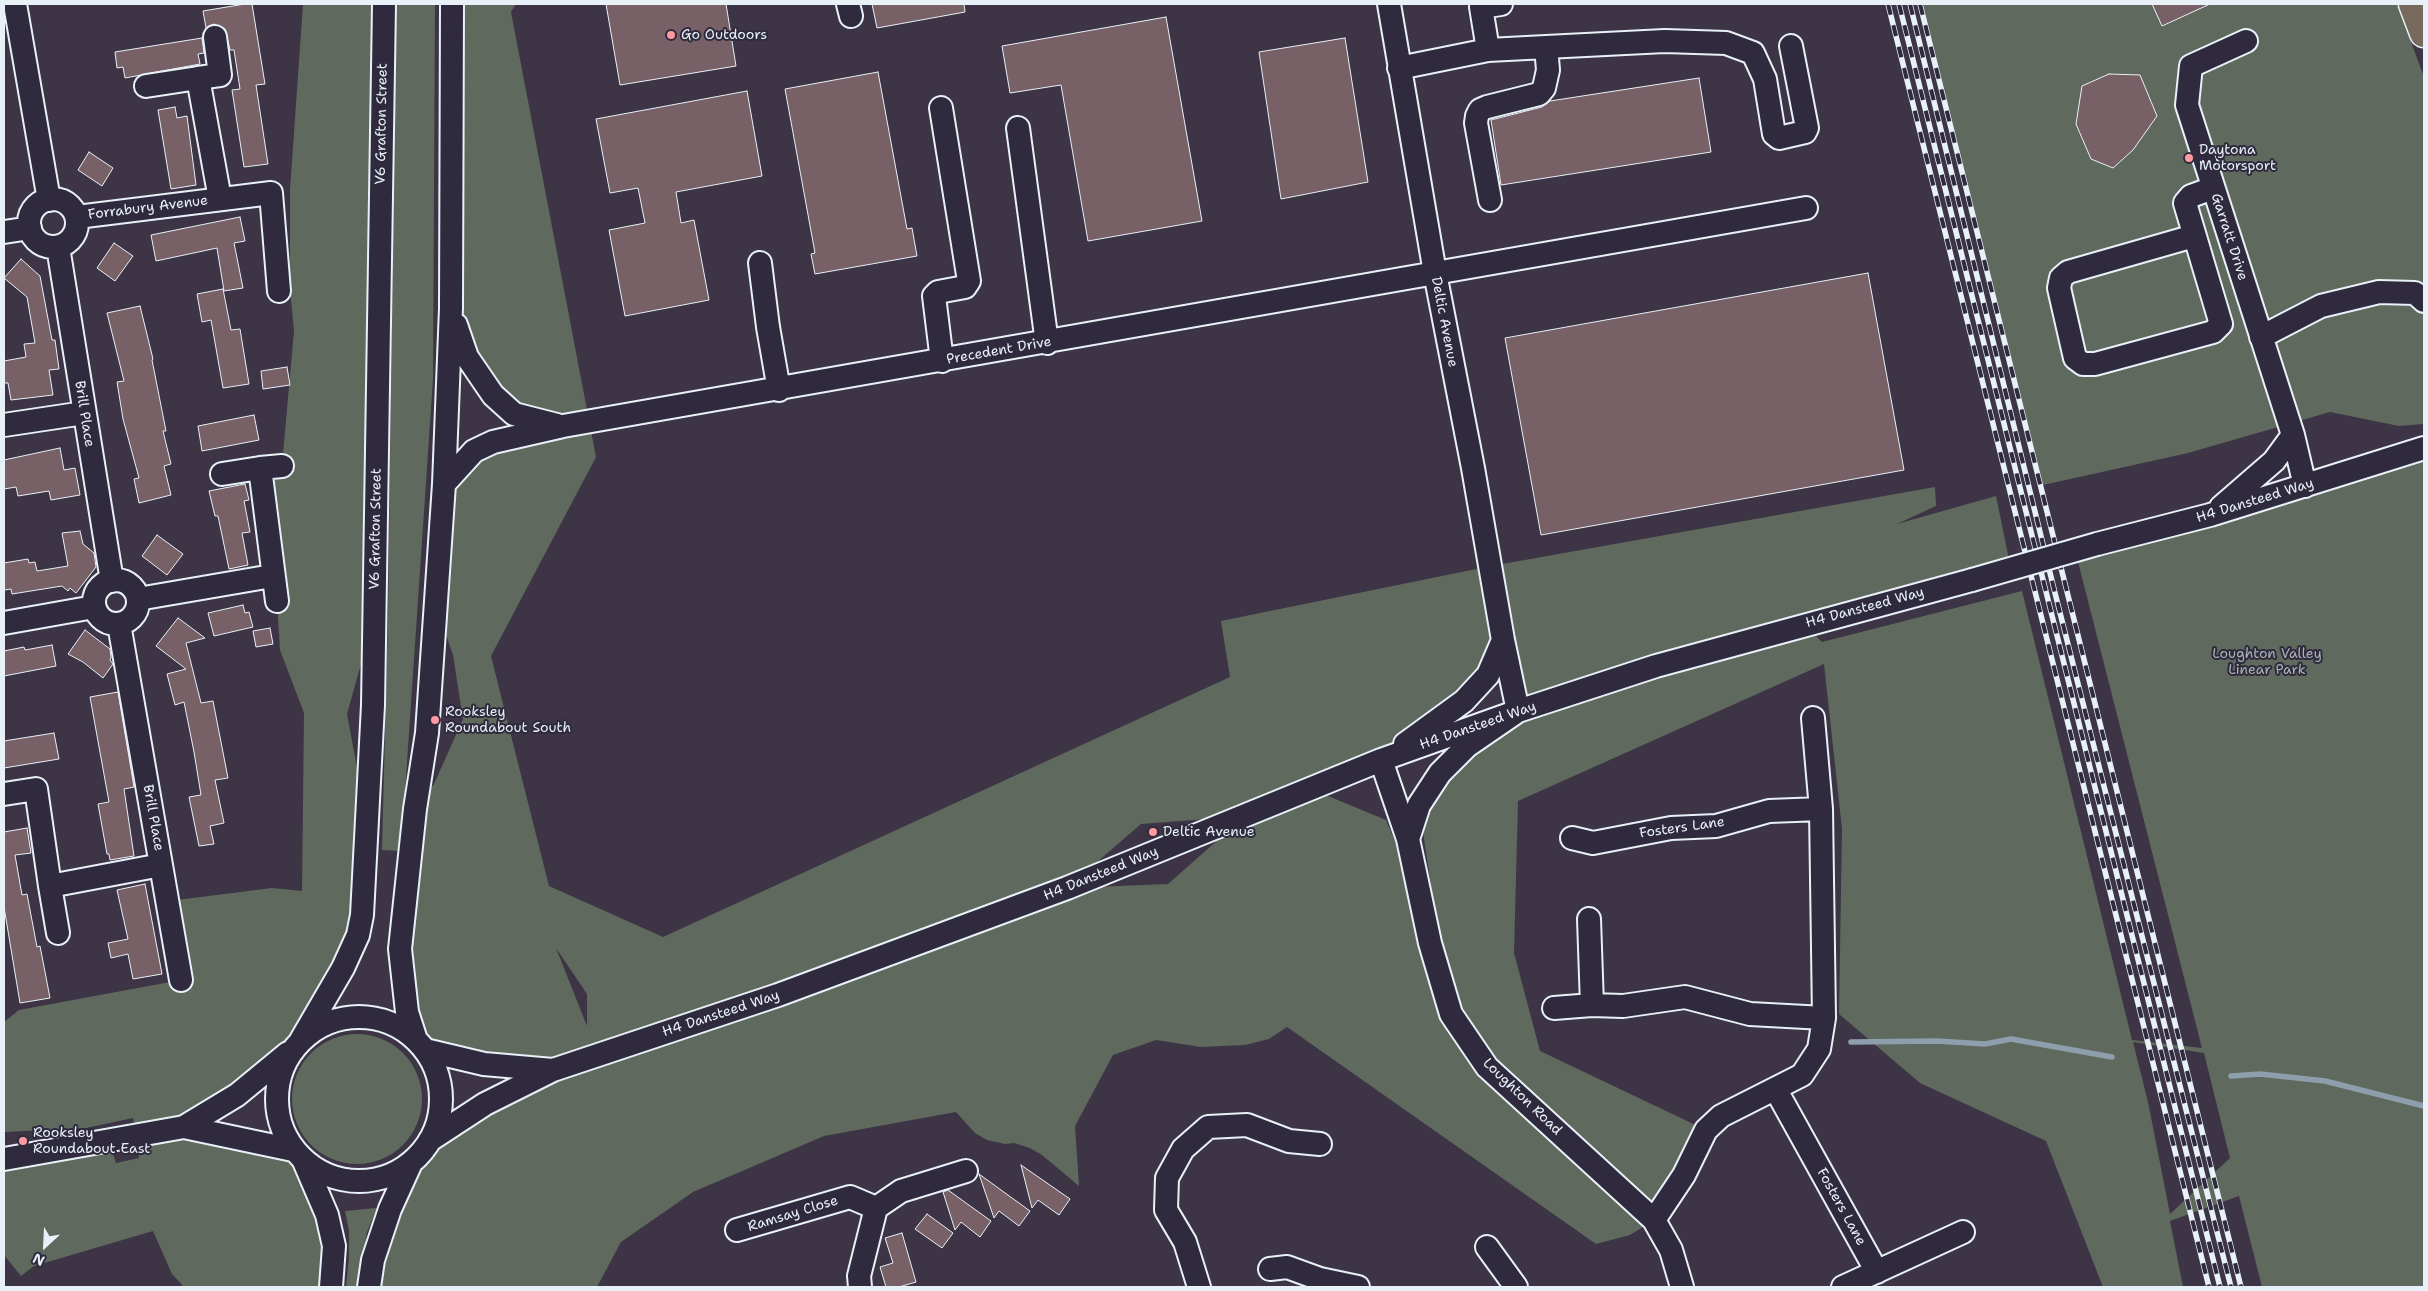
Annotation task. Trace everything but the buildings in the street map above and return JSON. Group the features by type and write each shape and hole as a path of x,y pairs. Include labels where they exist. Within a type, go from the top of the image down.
{"highway":[{"path":"2413,4 2424,33"}],"street":[{"path":"15,4 49,200"},
{"name":"V6 Grafton Street","path":"297,1044 343,968 358,935 362,915 373,712 384,4"},
{"path":"370,1287 373,1260 387,1218 410,1165 430,1140 440,1112 440,1083 432,1062 420,1045 407,1012 400,949 427,733 444,484 451,308 452,4"},
{"name":"Deltic Avenue","path":"1389,4 1435,273 1474,477 1502,640 1518,711"},
{"path":"1488,50 1481,7 1501,4"},
{"path":"146,86 220,75 216,37"},
{"path":"1399,68 1488,50 1665,41 1726,44 1753,54 1766,79 1774,134 1778,138 1805,132 1807,128 1791,46"},
{"name":"Garratt Drive","path":"2246,41 2191,66 2187,106 2293,435 2305,486"},
{"path":"1490,200 1476,123 1477,116 1480,110 1487,107 1539,94 1544,88 1548,70 1546,47"},
{"name":"Forrabury Avenue","path":"198,78 220,199"},
{"path":"941,108 969,281 965,287 938,292 934,296 942,361"},
{"path":"1018,128 1048,343"},
{"path":"2194,236 2068,272 2061,278 2059,288 2075,358 2083,364 2095,364 2213,332 2221,324 2185,203 2191,196 2213,188"},
{"name":"Forrabury Avenue","path":"76,217 280,191 279,291"},
{"path":"49,200 63,201 74,211 76,217 77,225 72,239 58,247 51,247 37,241 30,228 31,213 42,202 49,200"},
{"name":"Precedent Drive","path":"444,484 474,451 493,442 563,426 1048,343 1806,208"},
{"path":"4,232 30,228"},
{"name":"Brill Place","path":"58,247 112,580"},
{"path":"760,263 768,328 779,390"},
{"path":"2261,337 2321,306 2379,292 2415,293 2424,302"},
{"name":"Precedent Drive","path":"451,308 467,357 493,394 514,414 563,426"},
{"path":"4,425 84,412"},
{"path":"2210,515 2251,483 2274,461 2293,435"},
{"name":"H4 Dansteed Way","path":"430,1140 485,1104 557,1069 778,996 1067,888 1381,760 1518,711 1656,666 2097,544 2210,515 2424,448"},
{"path":"222,474 282,466"},
{"path":"260,468 272,576 277,601"},
{"path":"138,599 272,576"},
{"path":"112,580 126,582 136,592 138,599 136,613 132,618 119,624 112,624 100,619 94,607 96,593 105,583 112,580"},
{"path":"4,623 94,607"},
{"name":"Brill Place","path":"119,624 181,980"},
{"path":"1381,760 1464,701 1488,674 1502,640"},
{"path":"1408,839 1418,805 1440,773 1467,746 1518,711"},
{"path":"1654,1220 1684,1175 1706,1130 1721,1116 1776,1090 1802,1075 1820,1049 1824,1018 1821,810 1813,718"},
{"name":"Loughton Road","path":"1381,760 1408,839 1430,942 1451,1014 1487,1067 1654,1220 1671,1250 1682,1287"},
{"path":"4,794 36,789 58,932"},
{"name":"Fosters Lane","path":"1572,838 1593,843 1672,828 1716,826 1768,810 1821,810"},
{"name":"Brill Place","path":"50,886 161,865"},
{"path":"1589,919 1592,1005"},
{"path":"1554,1008 1592,1005 1623,1006 1684,997 1750,1014 1824,1018"},
{"path":"4,1159 109,1142 184,1127 237,1095 316,1029 334,1020 360,1017 378,1019 401,1029 420,1045"},
{"path":"297,1044 279,1077 276,1103 280,1123 327,1215 334,1246 331,1287"},
{"name":"H4 Dansteed Way","path":"420,1045 484,1064 557,1069"},
{"name":"Fosters Lane","path":"1776,1090 1877,1272"},
{"path":"1199,1287 1185,1242 1166,1210 1167,1178 1184,1149 1208,1127 1247,1125 1289,1141 1320,1144"},
{"path":"184,1127 298,1155 316,1170 334,1178 358,1182 392,1174 410,1165"},
{"path":"860,1287 859,1276 876,1208 901,1191 966,1171"},
{"name":"Ramsay Close","path":"737,1230 850,1197 876,1208"},
{"path":"1843,1287 1963,1232"},
{"path":"1487,1247 1516,1287"},
{"path":"1270,1269 1287,1266 1320,1279 1358,1287"}],"green space":[{"path":"303,4 384,4 375,614 347,714 367,821 362,915 301,1040 185,1127 293,1150 327,1215 331,1287 184,1287 172,1274 153,1231 34,1266 21,1276 4,1255 4,1159 109,1142 116,1163 139,1158 133,1118 86,1128 4,1132 4,1022 19,1010 181,980 169,901 272,888 302,891 304,713 280,650 277,601 260,468 282,465 294,331 290,290 290,190"},
{"path":"396,4 435,4 433,379 401,851 382,850 388,617"},
{"name":"Loughton Valley Linear Park","path":"452,4 516,4 511,12 596,457 491,656 549,886 663,937 1230,677 1221,621 1491,566 1935,487 1936,506 1897,524 1996,496 2011,569 1518,711 1503,641 1488,675 1381,760 1311,789 1386,820 1400,853 1418,947 1450,1012 1423,832 1424,814 1465,755 1511,727 1532,718 1692,668 1816,636 1822,642 2022,591 2132,1040 2202,1048 2075,550 2424,448 2424,1287 2262,1287 2239,1196 2170,1221 2183,1287 2103,1287 2046,1141 1920,1083 1839,1014 1842,829 1824,664 1518,801 1514,953 1540,1051 1706,1130 1654,1220 1630,1235 1596,1244 1287,1027 1269,1039 1245,1045 1201,1047 1156,1040 1113,1055 1075,1126 1079,1186 1042,1155 1030,1148 1014,1143 1005,1144 987,1140 975,1133 956,1112 824,1136 693,1192 621,1242 597,1287 369,1287 410,1165 430,1140 552,1070 425,1050 407,1012 415,809 434,784 463,719 453,655 436,605 444,484 461,463 522,436 514,414 461,344","holes":["1245,816 1168,884 1067,888 1141,824","556,948 587,994 587,1026","2133,1042 2204,1053 2230,1158 2170,1214 2148,1102"]},
{"name":"Daytona Motorsport","path":"1921,4 2397,4 2424,77 2424,424 2399,426 2330,412 2188,453 2043,485"},
{"path":"357,1034 370,1035 382,1039 403,1053 417,1074 421,1086 421,1112 417,1124 403,1145 382,1159 370,1163 357,1164 344,1163 332,1159 311,1145 297,1124 293,1112 292,1099 293,1086 297,1074 311,1053 332,1039 344,1035"},
{"path":"377,1208 367,1232 357,1287 346,1287 349,1231 345,1211"}],"waterway":[{"path":"1851,1042 1937,1041 1985,1044 2011,1039 2112,1057"},
{"path":"2231,1076 2260,1074 2325,1081 2424,1106"}],"railway":[{"path":"1888,4 2209,1287"},
{"path":"1899,4 2220,1287"},
{"path":"1910,4 2055,593 2231,1287"},
{"path":"1920,4 2241,1287"}],"place":[{"name":"Go Outdoors","path":"671,35"},
{"name":"Daytona Motorsport","path":"2189,158"},
{"name":"Rooksley Roundabout South","path":"435,720"},
{"name":"Deltic Avenue","path":"1153,832"},
{"name":"Rooksley Roundabout East","path":"23,1141"}]}
